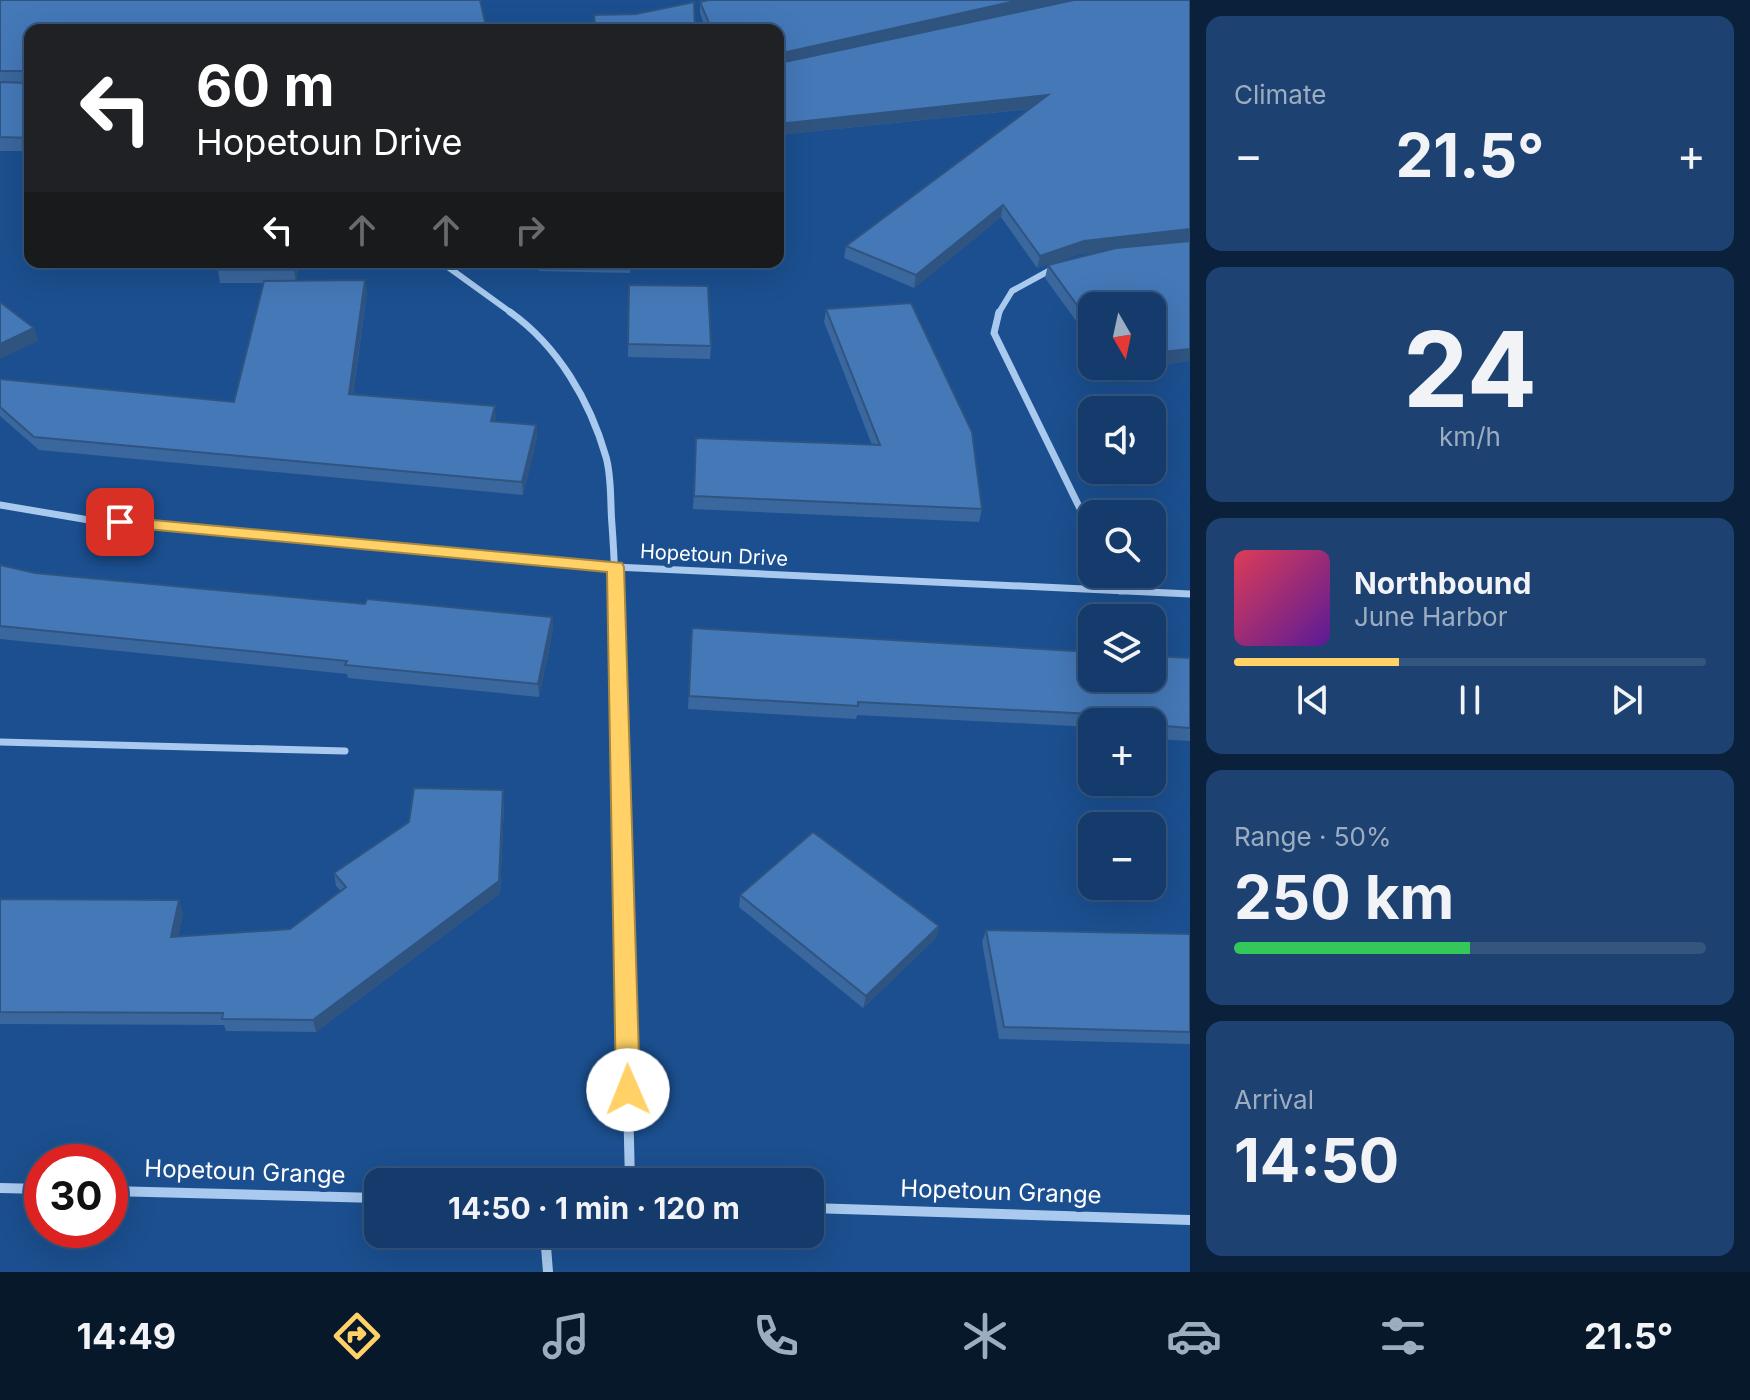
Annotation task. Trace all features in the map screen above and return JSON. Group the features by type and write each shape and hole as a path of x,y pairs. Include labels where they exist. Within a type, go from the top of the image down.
{"street":[{"path":"1058,266 1034,275 1004,298 996,313 994,333 1078,504"},
{"path":"449,268 533,328 568,372 592,415 607,461 615,567 630,1168"},
{"name":"Hopetoun Drive","path":"0,505 89,520 615,567 1190,594"},
{"path":"0,1188 24,1189"},
{"name":"Hopetoun Grange","path":"128,1191 364,1198"},
{"name":"Hopetoun Grange","path":"824,1208 1190,1220"},
{"path":"546,1248 548,1272"}],"lane":[{"path":"0,742 345,751"}],"building":[{"path":"0,0 480,0 486,24 24,24 24,71 0,71"},
{"path":"1020,0 784,53 784,24 709,24 700,2"},
{"path":"1074,0 1190,0 1190,229 1084,241 1040,256 1003,205 916,275 846,246 1048,95 784,123 784,62"},
{"path":"694,2 695,24 595,24 594,15 636,14"},
{"path":"0,82 24,83 24,138 0,137"},
{"path":"1190,241 1190,349 1166,352 1166,292 1078,292 1078,307 1048,265 1116,248"},
{"path":"218,268 294,268 294,270"},
{"path":"365,280 349,394 495,406 491,421 536,425 522,482 34,437 0,407 0,379 234,402 264,281"},
{"path":"629,285 708,286 711,346 628,344"},
{"path":"0,302 34,328 0,344"},
{"path":"911,303 972,432 982,509 694,496 696,438 880,445 826,309"},
{"path":"0,565 35,573 365,604 367,599 552,617 538,684 0,626"},
{"path":"692,628 1078,651 1078,692 1166,692 1166,657 1190,658 1190,728 1166,726 1166,708 1078,708 1078,713 858,702 858,706 689,696"},
{"path":"414,788 503,790 499,881 313,1020 222,1019 223,1013 0,1012 0,899 179,900 171,937 290,929 346,887 334,873 409,822"},
{"path":"813,832 939,926 866,996 740,895"},
{"path":"986,930 1190,934 1190,1032 1004,1027"}],"route":[{"path":"120,522 615,567 628,1090"}]}
